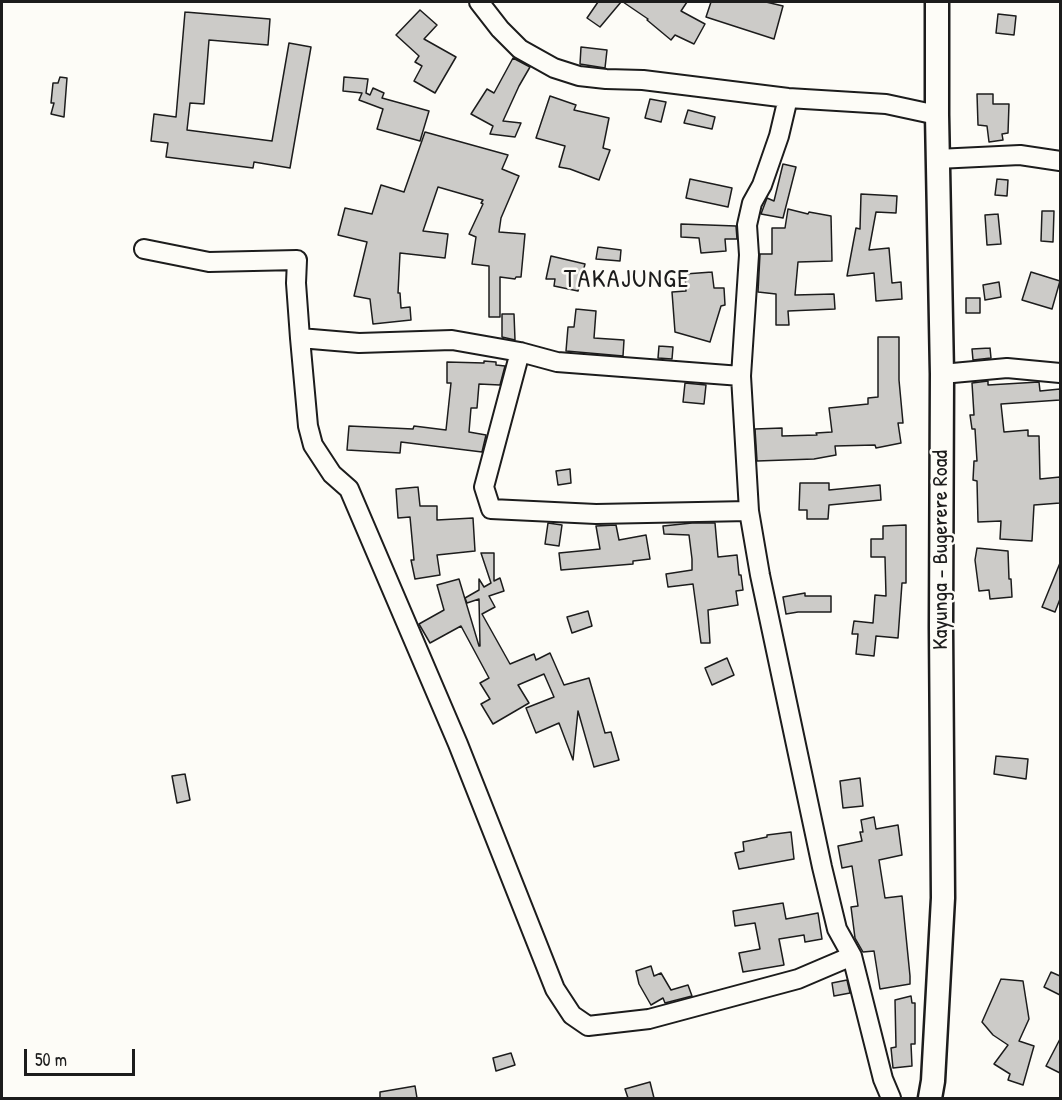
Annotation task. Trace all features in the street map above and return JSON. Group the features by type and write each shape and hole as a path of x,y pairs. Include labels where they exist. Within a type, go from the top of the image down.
{"main road":[{"name":"Kayunga - Bugerere Road","path":"930,1098 933,1081 943,908 940,627 942,374 937,159 937,2"}],"street":[{"path":"479,2 500,29 520,49 554,68 579,76 643,80 788,98 886,104 937,115"},
{"path":"788,98 779,136 762,185 752,203 747,225 749,255 741,376 749,511 760,575 822,867 837,929 852,956 883,1079 891,1098"},
{"path":"937,159 1020,155 1060,161"},
{"path":"144,249 209,262 297,260 296,283 300,338 308,426 313,445 332,474 350,489 458,744 555,989 572,1015 588,1026 649,1019 798,979 852,956"},
{"path":"300,338 359,343 453,340 520,352 568,364 741,376"},
{"path":"520,352 484,487 491,509 596,514 749,511"},
{"path":"942,374 1007,368 1060,373"}],"building":[{"path":"598,2 621,2 600,27 587,18"},
{"path":"623,2 687,2 681,11 705,24 694,44 675,35 671,40 648,19"},
{"path":"711,2 766,2 783,6 774,39 706,17"},
{"path":"420,10 437,25 424,39 456,57 435,93 414,81 422,66 415,62 419,56 396,35"},
{"path":"185,12 270,19 268,45 209,40 204,104 190,103 187,130 272,141 289,43 311,47 290,168 254,162 253,168 166,157 168,143 151,141 154,114 176,117"},
{"path":"998,14 1016,16 1014,35 996,33"},
{"path":"581,47 607,50 605,68 580,64"},
{"path":"513,58 530,67 503,121 521,123 515,137 490,134 493,126 471,114 487,89 494,93"},
{"path":"60,77 67,78 64,117 51,114 54,103 51,103 53,83 58,83"},
{"path":"344,77 368,79 366,93 370,95 373,88 384,93 382,98 429,111 420,141 377,129 383,109 359,100 362,93 343,91"},
{"path":"977,94 993,94 993,104 1009,104 1008,133 1002,134 1003,140 989,142 987,126 978,125"},
{"path":"550,96 576,105 574,110 609,118 603,148 610,150 599,180 559,167 565,146 536,138"},
{"path":"650,99 666,102 661,122 645,118"},
{"path":"688,110 715,117 712,129 684,123"},
{"path":"425,132 508,155 502,169 519,176 501,218 499,232 525,234 521,277 515,279 500,277 500,317 489,317 489,266 472,264 476,237 469,234 483,200 438,187 423,231 448,234 445,258 400,253 398,293 400,293 401,308 410,307 411,320 373,324 370,299 354,296 367,242 338,235 345,208 372,214 381,185 404,192"},
{"path":"783,164 796,167 783,218 761,214 767,198 774,201"},
{"path":"690,179 732,188 728,207 686,198"},
{"path":"997,179 1008,180 1007,196 995,195"},
{"path":"861,194 897,196 896,213 876,212 869,250 889,248 892,283 901,282 902,299 876,301 874,273 847,276 856,228 860,229"},
{"path":"788,209 831,216 832,261 798,262 795,295 834,294 835,309 788,311 789,325 776,325 776,294 758,292 760,254 772,254 772,228 785,228"},
{"path":"1042,211 1054,211 1053,242 1041,241"},
{"path":"998,214 1001,244 987,245 985,215"},
{"path":"681,224 736,226 737,239 725,239 726,251 701,253 699,238 681,237"},
{"path":"598,247 621,250 620,261 596,259"},
{"path":"551,256 585,264 578,291 554,286 555,279 546,279"},
{"path":"712,272 714,288 724,288 725,305 721,306 710,342 675,332 672,292 686,291 685,274"},
{"path":"1031,272 1060,281 1052,309 1022,300"},
{"path":"999,282 1001,297 985,300 983,285"},
{"path":"966,298 980,298 980,313 966,313"},
{"path":"576,309 596,311 594,338 624,340 623,356 566,351 568,327 574,327"},
{"path":"502,314 514,314 515,340 502,337"},
{"path":"878,337 899,337 899,380 903,423 898,423 901,443 876,448 875,445 835,446 836,455 814,459 757,461 755,429 782,428 782,436 832,432 829,408 868,404 868,398 878,397"},
{"path":"659,346 673,347 672,359 658,358"},
{"path":"990,348 991,358 973,360 972,349"},
{"path":"484,361 496,362 496,365 505,366 500,385 479,384 477,408 471,408 469,432 486,435 482,452 401,442 400,453 347,450 349,426 413,429 414,426 446,430 451,383 447,383 447,362 484,363"},
{"path":"988,381 988,385 1039,382 1040,391 1060,389 1060,400 1001,404 1004,432 1028,430 1028,436 1039,436 1040,479 1060,477 1060,503 1034,505 1032,541 1000,539 1001,521 978,522 977,481 973,480 974,461 977,461 975,429 972,429 970,415 974,415 972,383"},
{"path":"685,383 706,385 704,404 683,402"},
{"path":"570,469 571,483 558,485 556,471"},
{"path":"800,483 829,483 829,490 880,485 881,500 829,505 828,519 807,519 807,510 799,510"},
{"path":"418,487 420,506 437,506 437,520 473,518 475,551 437,555 440,575 415,579 411,560 414,560 410,517 398,518 396,489"},
{"path":"548,523 562,525 559,546 545,544"},
{"path":"715,523 718,557 737,555 739,575 741,575 743,590 736,591 738,605 708,610 710,643 701,643 693,584 668,587 666,574 692,570 692,559 689,535 664,534 663,526"},
{"path":"616,525 619,540 646,535 650,559 633,561 633,564 561,570 559,553 600,549 596,526"},
{"path":"906,525 906,583 902,583 898,638 876,636 874,656 856,654 858,634 852,634 854,621 873,623 875,595 886,596 885,557 871,557 871,539 883,539 883,526"},
{"path":"977,548 1008,551 1012,597 990,599 989,590 979,591 975,560"},
{"path":"481,553 494,553 494,581 500,578 504,591 489,596 495,607 482,614 510,664 534,654 536,660 550,653 564,685 589,678 605,733 611,732 619,760 594,767 578,711 573,760 559,723 536,733 526,708 554,697 544,674 518,685 529,703 493,724 481,704 490,699 480,683 489,678 461,626 430,643 419,624 444,610 437,585 459,579 480,646 479,599 467,603 465,598 479,590 479,579 484,587 491,583"},
{"path":"1060,563 1060,599 1055,612 1042,607"},
{"path":"805,593 805,596 831,596 831,612 786,614 783,597"},
{"path":"588,611 592,626 572,633 567,617"},
{"path":"727,658 734,675 712,685 705,668"},
{"path":"996,756 1028,759 1026,779 994,774"},
{"path":"185,774 190,800 177,803 172,776"},
{"path":"860,778 863,806 843,808 840,781"},
{"path":"874,817 876,829 898,825 902,855 879,860 885,898 902,896 910,976 910,984 880,989 874,951 863,952 855,938 851,907 858,906 852,866 842,868 838,846 862,841 861,820"},
{"path":"791,832 794,859 739,869 735,853 744,851 743,842 767,837 767,835"},
{"path":"783,903 786,919 818,913 822,939 805,942 804,935 779,939 784,965 743,972 739,953 760,949 755,923 735,926 733,911"},
{"path":"651,966 654,976 661,973 671,990 688,985 692,996 665,1003 663,998 651,1005 639,984 636,971"},
{"path":"1051,972 1060,976 1060,995 1044,987"},
{"path":"1001,979 1023,981 1029,1019 1019,1041 1034,1046 1023,1085 1008,1080 1010,1074 994,1064 1008,1045 993,1035 982,1022"},
{"path":"847,980 850,993 834,996 832,983"},
{"path":"911,996 912,1003 915,1003 915,1044 911,1044 912,1066 893,1068 891,1048 896,1047 895,1000"},
{"path":"1060,1039 1060,1073 1046,1066"},
{"path":"511,1053 515,1065 496,1071 493,1058"},
{"path":"650,1082 654,1098 628,1098 625,1089"},
{"path":"415,1086 417,1098 380,1098 380,1092"}],"district":[{"name":"TAKAJUNGE","path":"627,280"}]}
